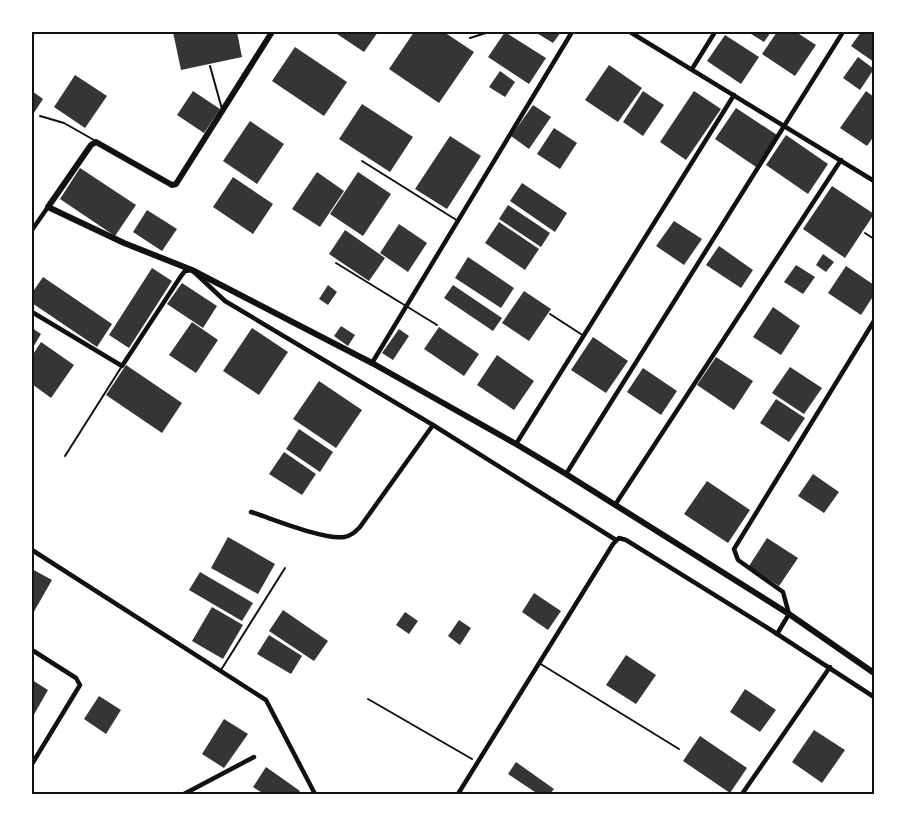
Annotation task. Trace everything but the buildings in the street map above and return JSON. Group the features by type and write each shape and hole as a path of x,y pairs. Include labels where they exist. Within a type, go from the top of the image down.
{"street":[{"path":"32,230 34,222 48,207 96,142 174,186 179,182 272,32"},
{"path":"372,363 572,32"},
{"path":"630,32 874,181"},
{"path":"692,69 715,32"},
{"path":"566,474 843,32"},
{"path":"516,444 734,95"},
{"path":"615,505 841,160"},
{"path":"48,207 124,243 192,270 372,363 516,444 789,614 874,673"},
{"path":"32,312 122,366 181,276 185,271 192,270"},
{"path":"192,270 225,301 433,425 616,540"},
{"path":"777,634 789,614 783,592 738,560 734,549 874,321"},
{"path":"251,512 326,536 342,538 351,535 360,527 433,425"},
{"path":"458,795 619,538 626,540 830,667 874,697"},
{"path":"32,550 266,700 315,795"},
{"path":"32,650 76,678 80,686 32,764"},
{"path":"742,795 830,667"},
{"path":"184,795 254,757"}],"lane":[{"path":"470,38 489,32"},
{"path":"210,66 223,112"},
{"path":"40,116 64,123 96,142"},
{"path":"362,161 458,221"},
{"path":"865,233 874,239"},
{"path":"336,263 437,325"},
{"path":"550,314 584,336"},
{"path":"65,456 122,366"},
{"path":"221,670 285,568"},
{"path":"539,663 679,749"}],"path":[{"path":"368,699 477,762"}]}
